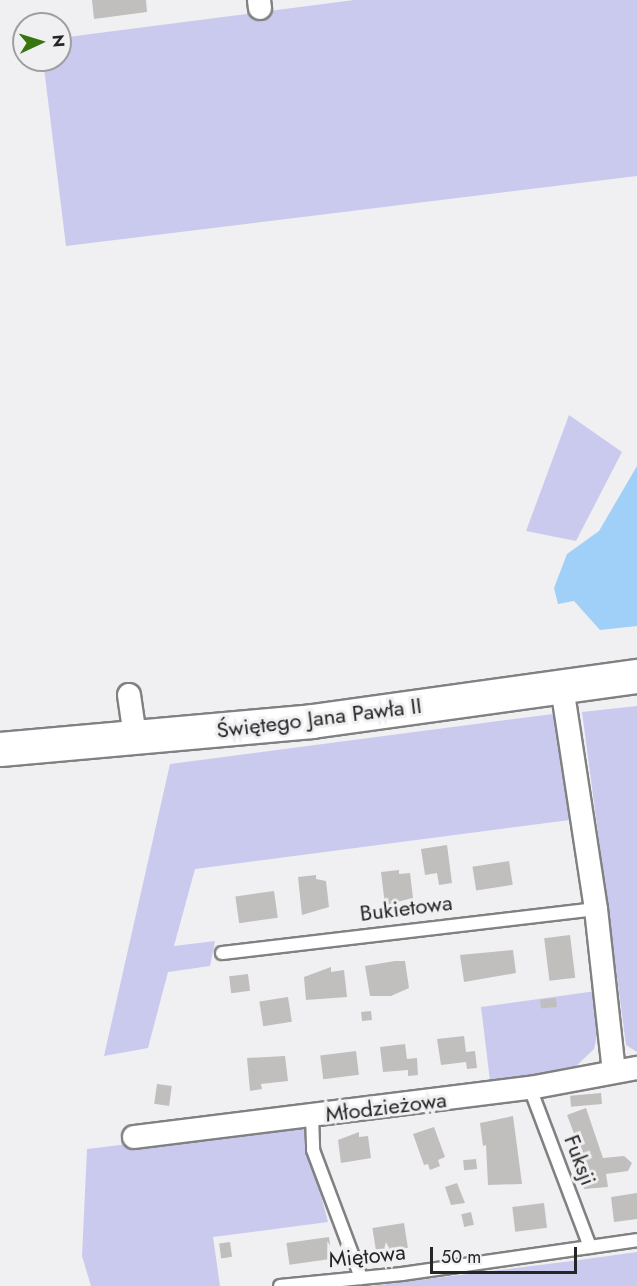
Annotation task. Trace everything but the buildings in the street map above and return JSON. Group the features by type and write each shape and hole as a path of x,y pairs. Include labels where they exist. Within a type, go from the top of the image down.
{"street":[{"name":"Świętego Jana Pawła II","path":"0,749 312,721 637,676"},
{"path":"562,687 596,909 614,1071"},
{"path":"129,694 135,736"},
{"name":"Młodzieżowa","path":"134,1137 530,1088 637,1068"}],"lane":[{"name":"Bukietowa","path":"222,953 596,909"},
{"name":"Fuksji","path":"530,1088 590,1247"},
{"path":"312,1116 313,1150 361,1278"},
{"name":"Miętowa","path":"280,1286 361,1278 637,1240"}],"shaded area":[{"path":"354,0 637,0 637,176 66,246 44,72 72,72 72,36"},
{"path":"569,415 622,452 576,541 526,531"},
{"path":"637,466 637,626 600,630 574,601 558,604 554,588 567,554 599,531"},
{"path":"637,706 637,1052 626,1045 582,712"},
{"path":"553,714 570,820 195,869 174,946 215,941 210,966 168,972 148,1048 104,1056 170,764"},
{"path":"596,991 600,1022 594,1049 573,1069 490,1081 481,1007"},
{"path":"302,1123 328,1222 213,1237 220,1286 91,1286 82,1256 87,1149"},
{"path":"637,1252 637,1286 371,1286 572,1261"}]}
